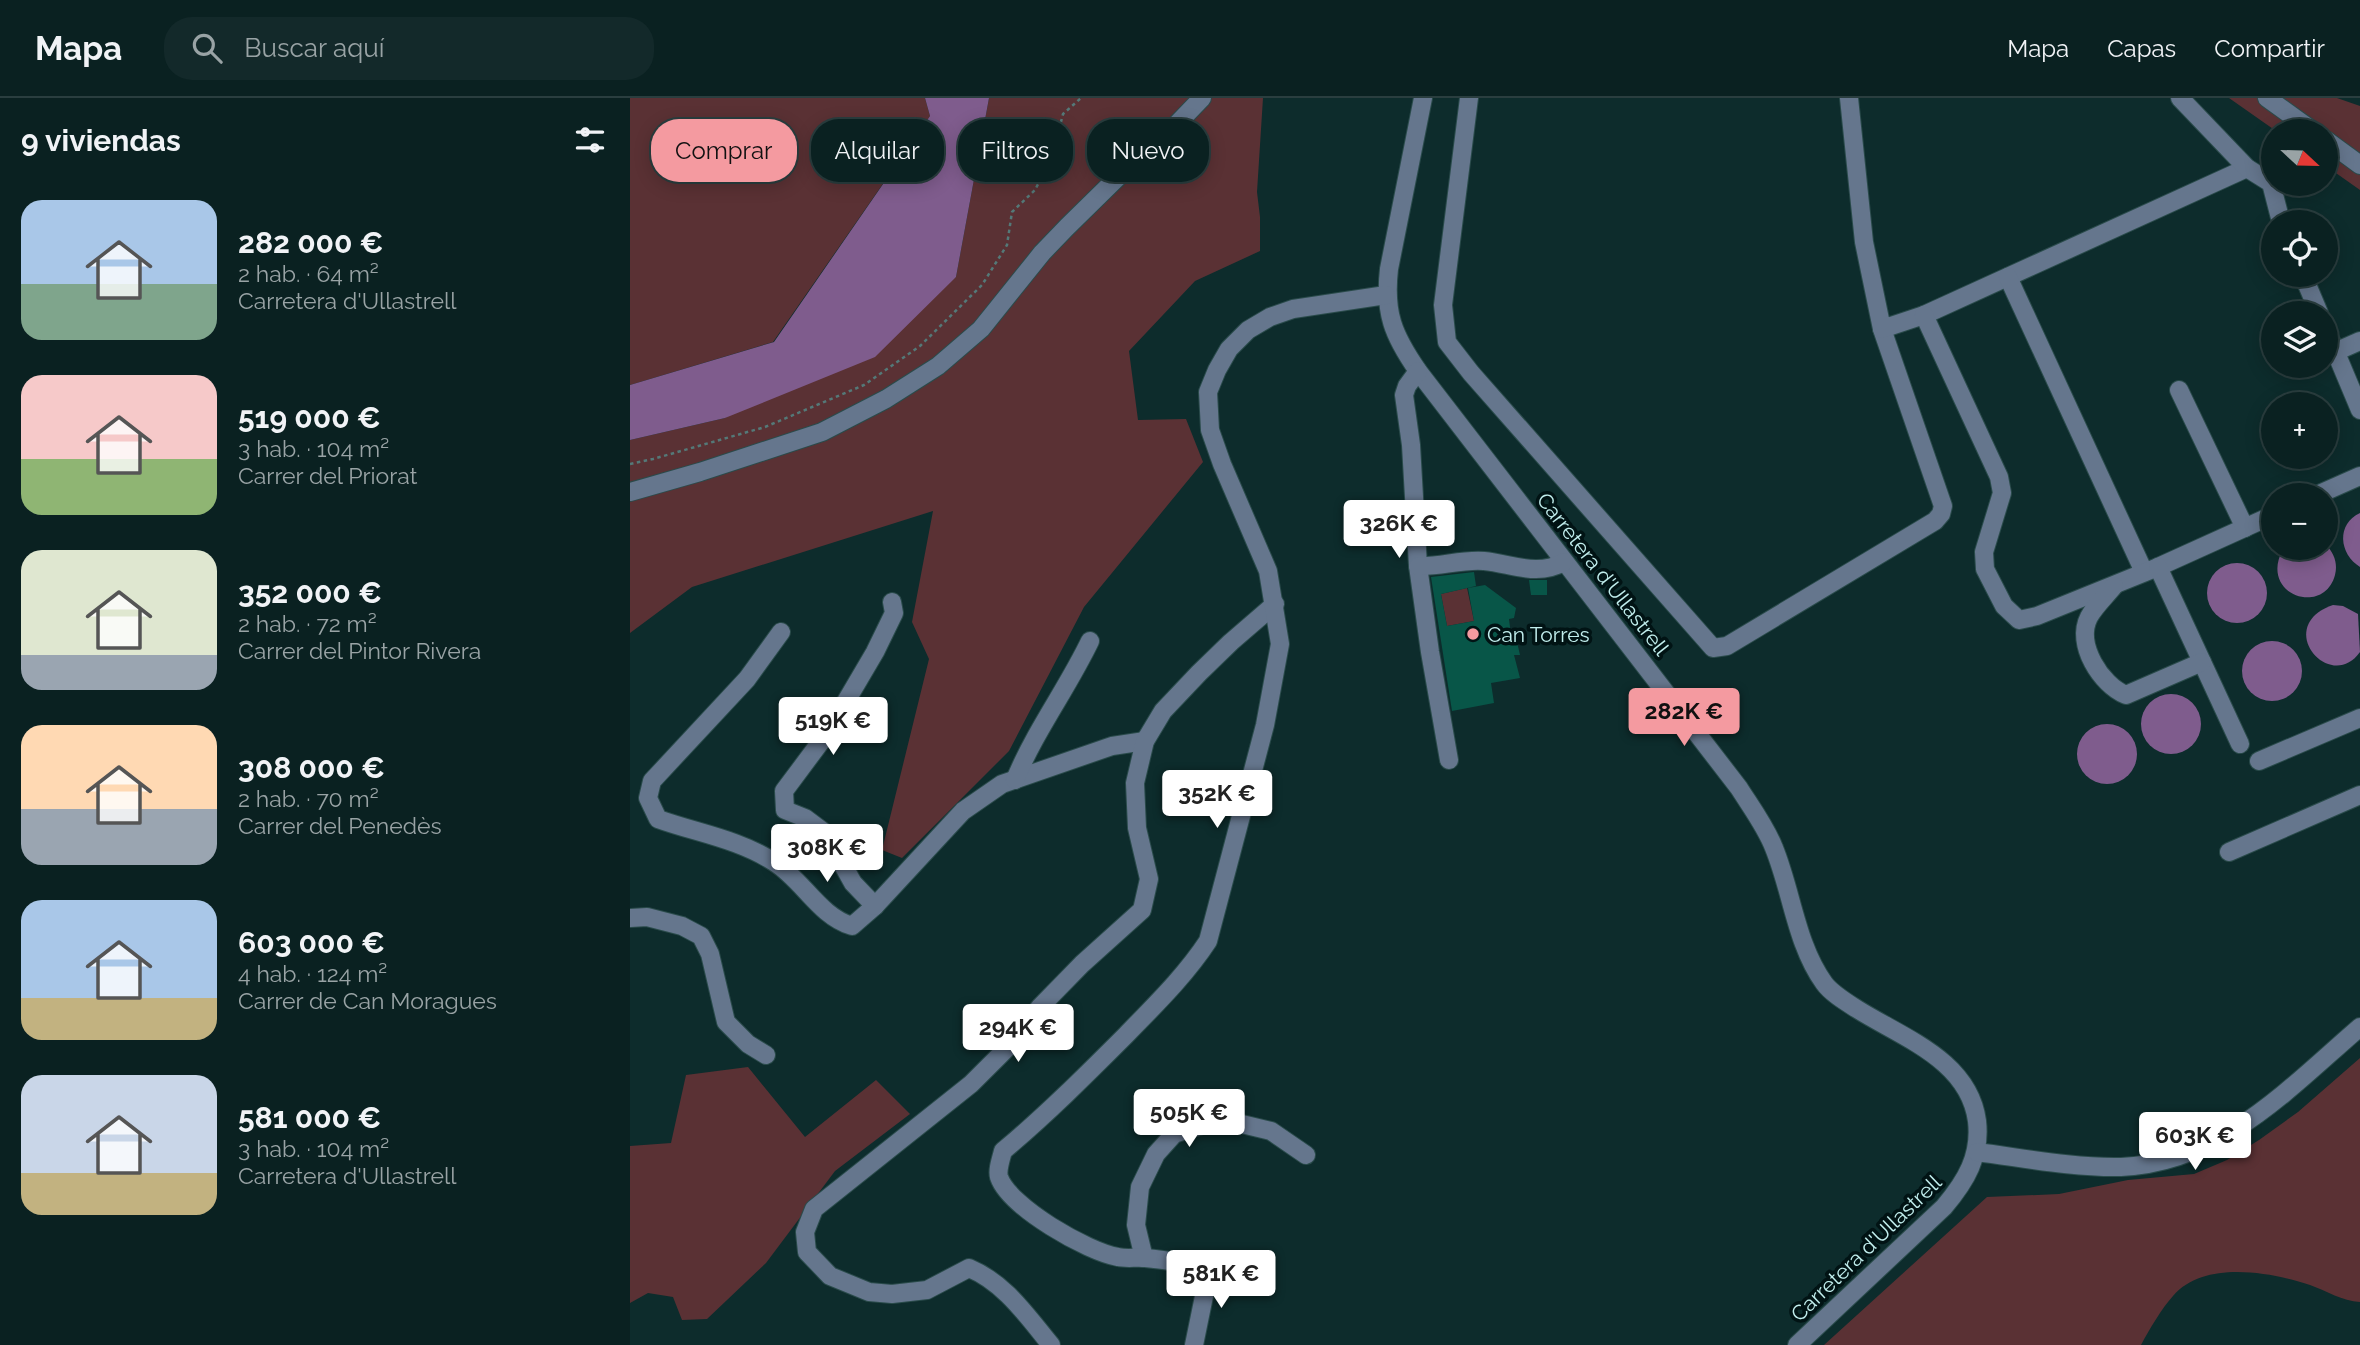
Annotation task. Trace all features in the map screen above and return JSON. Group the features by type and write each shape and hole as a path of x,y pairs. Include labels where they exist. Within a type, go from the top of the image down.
{"street":[{"path":"630,492 822,432 886,399 938,366 981,329 1042,253 1067,227 1121,174 1177,125 1202,98"},
{"name":"Carretera d'Ullastrell","path":"1423,98 1386,295 1391,322 1399,343 1757,815 1774,846 1804,945 1826,986 1850,1005 1931,1052 1964,1083 1976,1112 1977,1152 1961,1188 1797,1345"},
{"path":"1469,98 1443,304 1447,342 1471,373 1713,648 1717,649 1727,646 1935,521 1943,506 1882,329 1864,242 1849,98"},
{"path":"2180,98 2247,168 2261,176"},
{"path":"2267,98 2296,119"},
{"path":"2338,149 2360,165"},
{"path":"1882,329 1924,315 2247,168"},
{"path":"2008,277 2151,570 2202,662 2240,744"},
{"path":"1194,1345 1210,1267 1118,1257 1076,1243 1044,1222 1009,1193 999,1177 1000,1164 1003,1151 1029,1130 1128,1033 1193,964 1208,941 1265,725 1280,644 1268,571 1210,430 1208,392 1217,370 1229,349 1248,330 1270,317 1293,309 1386,295"},
{"path":"1924,315 1999,477 2002,493 1984,552 1985,569 2004,606 2019,620 2037,616 2151,570 2261,521"},
{"path":"2338,351 2360,341"},
{"path":"2338,359 2360,410"},
{"path":"1418,371 1404,395 1411,444 1418,566 1449,760"},
{"path":"2179,390 2245,528"},
{"path":"2338,486 2360,476"},
{"path":"1418,566 1434,567 1461,561 1484,561 1522,570 1536,570 1553,568 1564,562"},
{"path":"2116,583 2089,617 2084,635 2093,663 2113,690 2126,695 2202,662"},
{"path":"875,906 853,883 825,833 805,818 785,810 784,791 828,732 854,688 894,612 892,602"},
{"path":"1051,1345 1015,1300 983,1274 969,1268 927,1290 892,1294 869,1292 830,1276 807,1252 805,1232 814,1209 971,1084 1012,1043 1040,1006 1113,934 1142,910 1149,879 1137,828 1135,783 1145,741 1163,711 1199,673 1275,604"},
{"path":"781,632 747,679 652,781 648,798 658,819 745,845 777,864 838,922 852,926 875,906 963,811 1002,784 1112,746 1145,741"},
{"path":"1015,780 1037,733 1090,641"},
{"path":"2259,761 2360,718"},
{"path":"2229,852 2360,795"},
{"path":"630,918 647,917 682,926 701,936 710,954 726,1022 748,1044 766,1055"},
{"path":"1977,1152 2121,1167 2148,1164 2194,1152 2225,1137 2253,1118 2360,1027"},
{"path":"1144,1258 1136,1224 1140,1187 1156,1154 1174,1134 1221,1119 1271,1131 1306,1154"}],"path":[{"path":"630,464 765,427 864,385 920,346 982,285 1007,245 1012,212 1035,190 1052,157 1063,114 1081,98"}],"shaded area":[{"path":"630,98 925,98 930,116 928,119 811,119 811,182 884,182 773,342 630,385"},
{"path":"925,98 989,98 985,119 958,119 958,182 974,182 956,277 875,357 725,418 630,440 630,385 774,342 884,182 944,182 944,119 928,119 930,116"},
{"path":"989,98 1263,98 1257,192 1260,251 1195,281 1129,351 1138,420 1186,419 1203,462 1084,607 1009,751 902,858 882,850 929,659 912,622 933,511 692,587 630,633 630,440 725,418 956,277 974,182 1073,182 1073,119 985,119"},
{"path":"2229,98 2337,98 2360,106 2360,190 2338,174 2338,119 2261,120"},
{"path":"2360,513 2360,567 2348,555 2343,539 2347,524"},
{"path":"2280,560 2336,562 2335,575 2329,588 2319,595 2307,597 2286,589 2279,578"},
{"path":"2237,563 2254,568 2262,576 2267,593 2262,610 2254,618 2237,623 2220,618 2212,610 2207,593 2212,576 2220,568"},
{"path":"1467,588 1474,621 1447,626 1441,594"},
{"path":"2333,605 2343,606 2358,614 2360,652 2348,663 2335,665 2322,661 2312,652 2307,640 2307,627 2315,615"},
{"path":"2272,641 2289,646 2297,654 2302,671 2297,688 2289,696 2272,701 2255,696 2247,688 2242,671 2247,654 2255,646"},
{"path":"2171,694 2188,699 2196,707 2201,724 2196,741 2188,749 2171,754 2154,749 2146,741 2141,724 2146,707 2154,699"},
{"path":"2107,724 2124,729 2132,737 2137,754 2132,771 2124,779 2107,784 2090,779 2082,771 2077,754 2082,737 2090,729"},
{"path":"2360,1058 2360,1302 2276,1276 2219,1273 2186,1285 2173,1296 2141,1345 1824,1345 1987,1197 2059,1194 2128,1180 2194,1174 2227,1160 2259,1140 2298,1112"},
{"path":"748,1067 805,1137 876,1080 910,1114 835,1171 766,1263 707,1319 682,1320 673,1297 648,1293 630,1303 630,1146 671,1143 686,1075"}],"building":[{"name":"Can Torres","path":"1474,572 1476,586 1441,594 1447,626 1474,621 1468,588 1485,585 1516,608 1514,618 1509,619 1512,643 1517,642 1520,655 1514,655 1520,678 1491,683 1494,703 1452,711 1431,577"},
{"path":"1529,580 1547,580 1547,595 1531,595"}],"place":[{"name":"Can Torres","path":"1473,634"}]}
